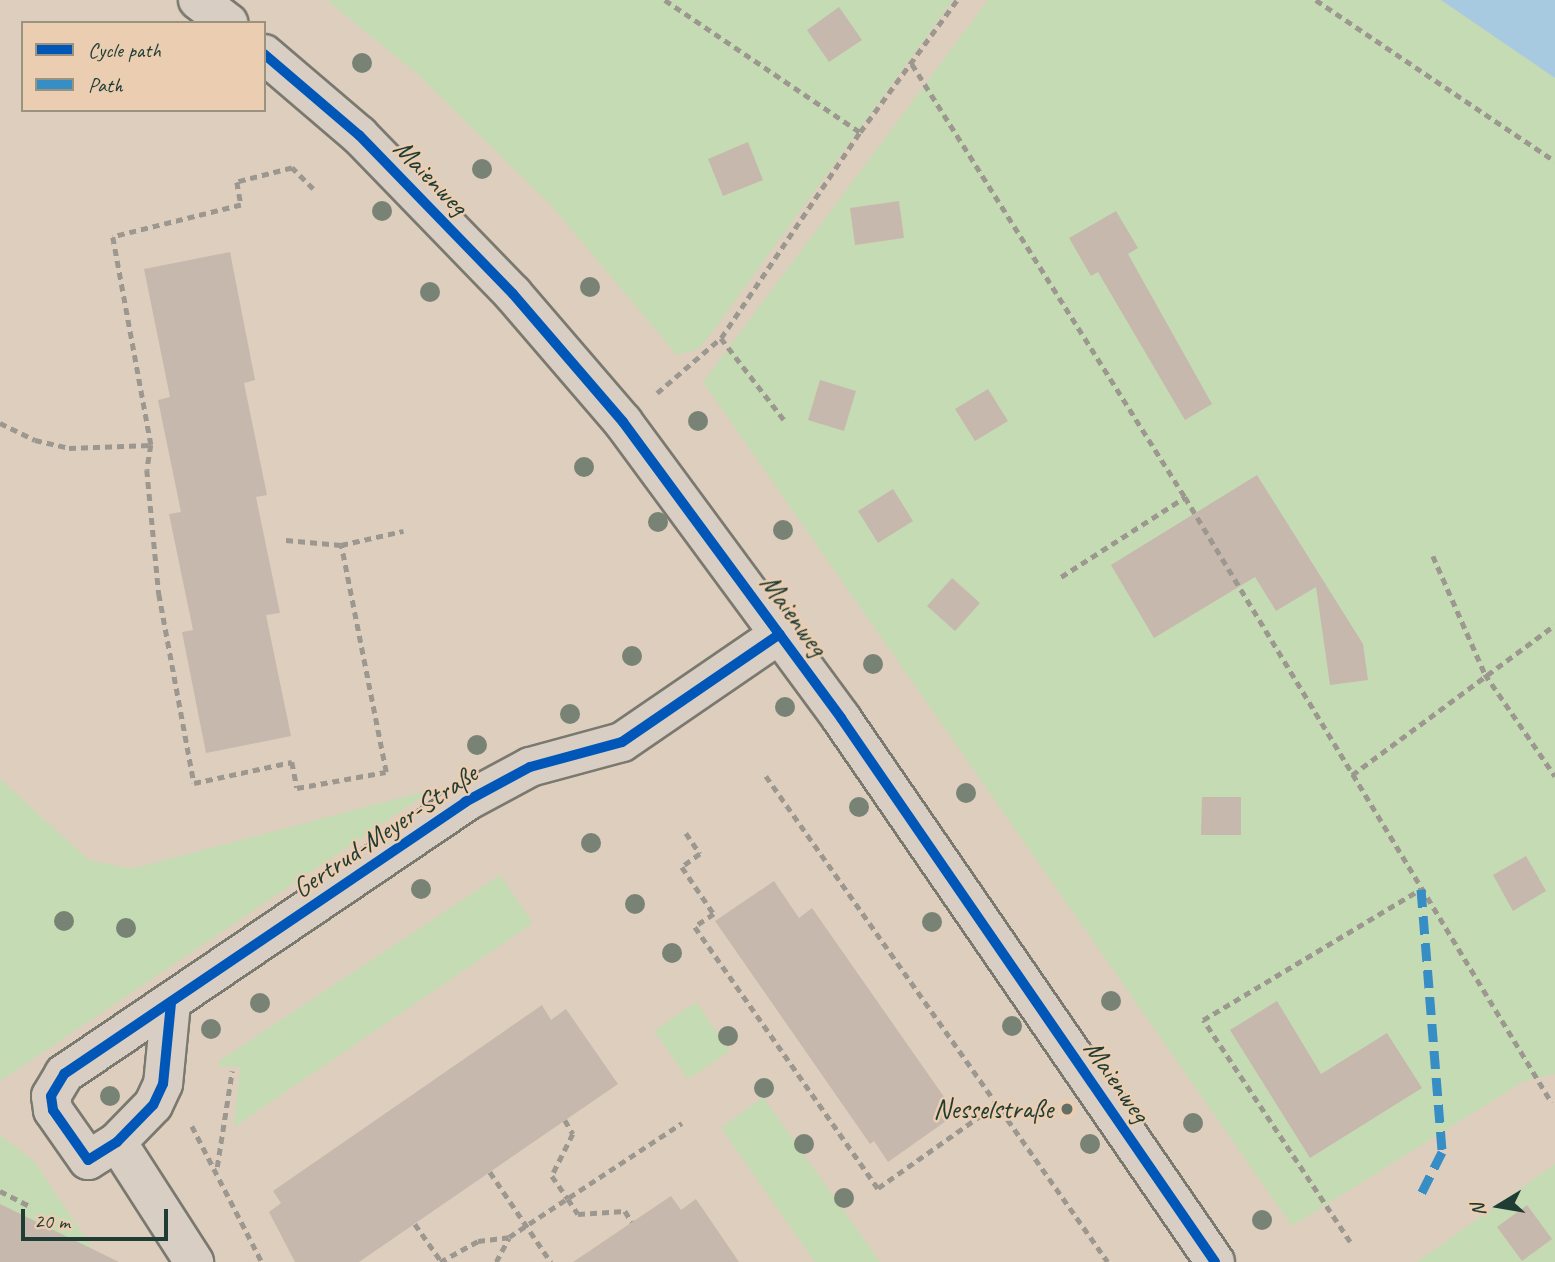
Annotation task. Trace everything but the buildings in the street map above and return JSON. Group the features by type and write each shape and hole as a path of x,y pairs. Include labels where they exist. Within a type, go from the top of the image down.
{"street":[{"path":"198,0 225,21"},
{"name":"Maienweg","path":"266,56 359,135 513,294 623,422 779,634 1215,1262"},
{"name":"Gertrud-Meyer-Straße","path":"171,1003 163,1084 153,1105 117,1142 88,1160 53,1110 51,1096 55,1083 171,1003 486,789 530,768 621,742 779,634"},
{"path":"117,1142 194,1262"}],"path":[{"path":"664,0 860,132"},
{"path":"623,422 721,338 860,132 957,0"},
{"path":"1316,0 1555,160"},
{"path":"912,64 1185,497 1552,1103"},
{"path":"313,189 292,168 237,182 241,205 113,237 151,444 147,470 159,594 194,783 292,762 297,788 386,772 341,545"},
{"path":"721,338 785,421"},
{"path":"0,423 35,440 69,448 151,444"},
{"path":"1061,577 1185,497"},
{"path":"286,540 341,545 403,531"},
{"path":"1433,555 1485,674 1555,776"},
{"path":"1352,775 1485,674 1555,625"},
{"path":"766,776 1108,1262"},
{"path":"686,833 700,854 681,867 714,914 695,927 878,1188 997,1104"},
{"path":"1350,1242 1203,1020 1421,889"},
{"path":"217,1167 232,1071"},
{"path":"163,1084 217,1167 262,1262"},
{"path":"565,1121 573,1134 552,1176 578,1214 625,1211 632,1222"},
{"path":"415,1224 440,1262 478,1241 509,1237 682,1123"},
{"path":"490,1172 551,1262"},
{"path":"0,1191 32,1207"},
{"path":"496,1262 509,1237"}],"green space":[{"path":"327,0 953,0 710,335 698,349 677,355 550,204 416,73"},
{"path":"988,0 1441,0 1555,78 1555,1074 1524,1081 1292,1226 703,382"},
{"path":"0,779 89,860 131,869 434,789 0,1081"},
{"path":"500,875 533,923 234,1127 240,1067 219,1066 219,1061"},
{"path":"696,1002 730,1051 688,1079 654,1031"},
{"path":"763,1097 880,1262 815,1262 721,1128"},
{"path":"0,1135 34,1161 96,1254 0,1262"},
{"path":"1555,1164 1555,1262 1417,1262"}],"water":[{"path":"1441,0 1555,0 1555,78"}],"marked path":[{"path":"1421,889 1442,1152 1421,1194"}],"cycle path":[{"path":"266,56 359,135 513,294 623,422 841,718 1215,1262"},
{"path":"171,1003 163,1084 153,1105 117,1142 88,1160 53,1110 51,1096 64,1074 465,802 530,767 622,742 780,634"}],"place":[{"name":"Nesselstraße","path":"1067,1109"}]}
